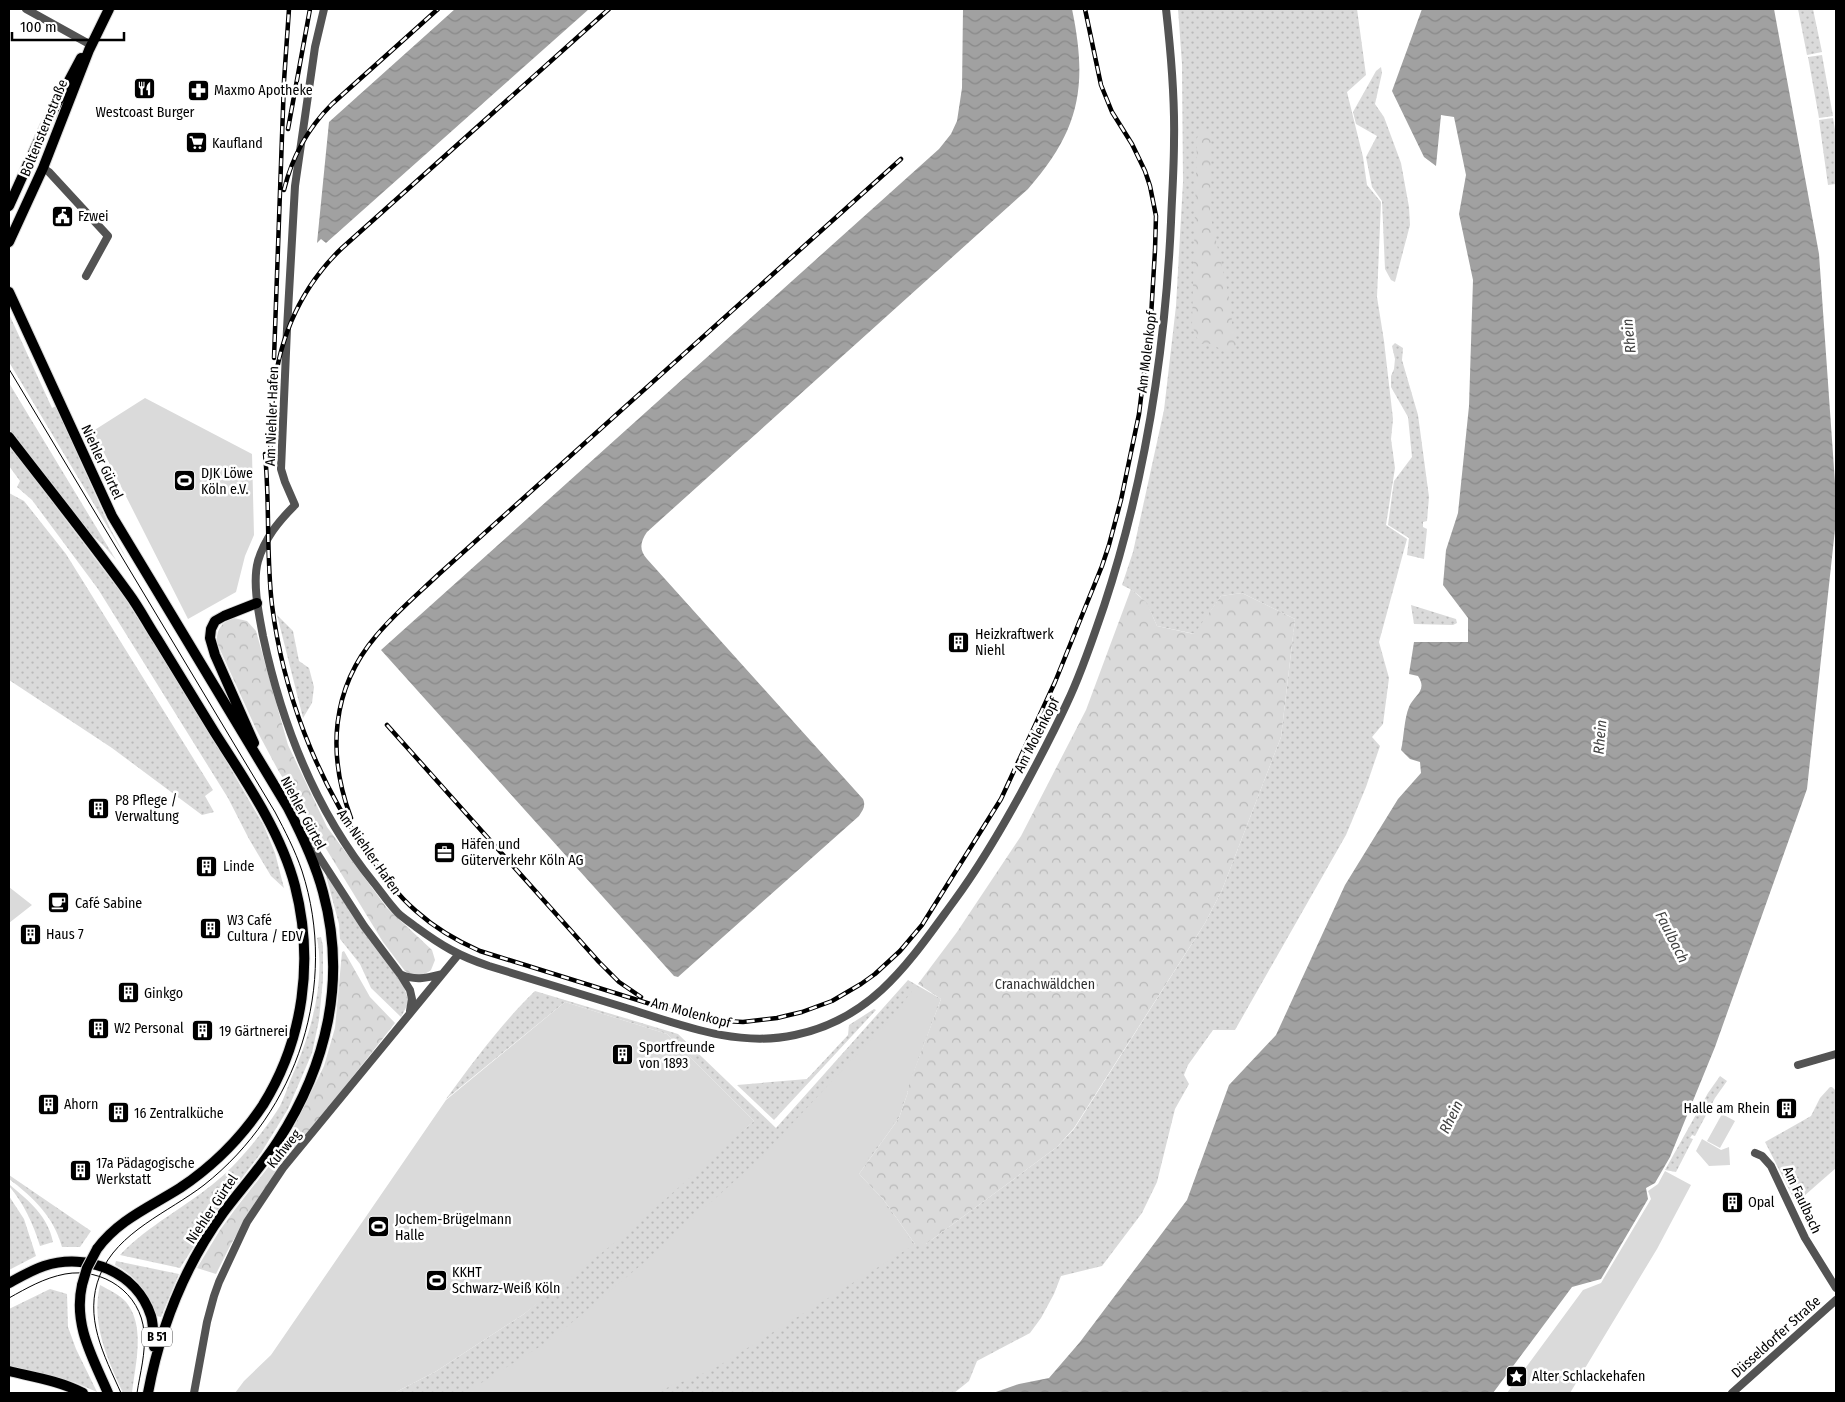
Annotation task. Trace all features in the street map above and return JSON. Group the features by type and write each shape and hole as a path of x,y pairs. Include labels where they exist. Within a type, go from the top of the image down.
{"main road":[{"name":"Boltensternstraße","path":"9,242 43,168 90,48 109,9"},
{"name":"Boltensternstraße","path":"9,206 47,122 79,61 90,48"},
{"name":"Niehler Gürtel","path":"9,292 112,516 288,808 304,839 316,869 326,914 333,976 330,1017 324,1046 308,1085 278,1142 222,1215 178,1282 166,1307 154,1347"},
{"name":"Niehler Gürtel","path":"9,299 110,518 300,840 326,914"},
{"name":"Niehler Gürtel","path":"9,437 130,596 233,762 272,828 288,861 303,927 304,980 296,1027 283,1065 264,1102 236,1140 212,1163 180,1188 122,1223 107,1237 97,1249 87,1268 79,1307 82,1327 88,1347 108,1393"},
{"path":"257,603 216,621 211,629 210,638 215,655 265,772"},
{"name":"B 51","path":"9,1283 44,1266 62,1262 85,1262 103,1266 117,1273 130,1283 145,1303 151,1318 154,1347 146,1378 146,1393"},
{"name":"Niehler Gürtel","path":"146,1393 167,1318 189,1265"},
{"path":"9,1371 49,1380 83,1393"}],"street":[{"path":"26,9 90,48"},
{"name":"Am Niehler Hafen","path":"324,9 315,47 296,186 288,320 281,469 295,505 277,523 267,537 258,563 257,603 266,648 281,703 299,754 327,813 365,872 398,913 441,946 458,955"},
{"name":"Am Molenkopf","path":"458,955 703,1032 747,1039 774,1038 820,1029 844,1018 875,997 898,976 940,921 975,873 1002,828 1069,700 1108,595 1135,498 1142,468 1159,364 1169,263 1174,140 1174,87 1166,9"},
{"path":"43,168 50,172 108,236 86,276"},
{"path":"288,808 364,926 410,990 412,999 410,1012"},
{"name":"Kuhweg","path":"194,1393 207,1322 218,1282 247,1222 283,1168 458,955"},
{"path":"400,974 409,978 421,979 442,974"},
{"path":"1798,1065 1836,1054"},
{"name":"Am Faulbach","path":"1756,1153 1771,1166 1805,1238 1836,1288"},
{"path":"1833,1303 1836,1313"},
{"name":"Düsseldorfer Straße","path":"1732,1393 1833,1303"}],"green space":[{"path":"1178,9 1357,9 1366,75 1347,92 1363,157 1367,185 1381,202 1377,297 1393,419 1391,439 1395,468 1386,525 1407,539 1379,642 1389,678 1383,724 1372,737 1380,746 1366,787 1346,835 1235,1030 1213,1030 1188,1065 1184,1075 1189,1084 1175,1109 1157,1182 1142,1213 1102,1266 1061,1276 1041,1318 1030,1333 977,1361 969,1381 954,1393 394,1393 435,1372 524,1314 754,1121 667,1034 565,1002 446,1099 499,1030 535,991 678,1034 776,1128 908,980 941,999 912,1077 904,1071 901,1084 908,1092 899,1118 859,1174 883,1199 915,1244 926,1244 1057,1147 1074,1129 1205,923 1222,890 1281,737 1295,619 1242,593 1221,596 1195,634 1157,626 1144,601 1122,585 1133,552 1164,410 1176,306 1183,182 1182,64"},
{"path":"1798,9 1813,9 1822,52 1807,55"},
{"path":"1822,55 1833,116 1819,118 1808,57"},
{"path":"1381,67 1382,73 1375,104 1384,117 1401,163 1409,207 1410,225 1395,282 1391,280 1385,269 1382,201 1372,187 1366,157 1377,136 1356,124 1353,112 1376,71"},
{"path":"1833,118 1836,136 1836,184 1828,185 1819,120"},
{"path":"1204,126 1211,140 1210,214 1231,306 1232,325 1237,341 1234,351 1225,352 1212,344 1199,343 1192,325 1197,138"},
{"path":"9,314 52,408 56,406 111,530 128,561 9,362"},
{"path":"1395,343 1403,348 1402,360 1418,415 1429,497 1427,521 1423,522 1423,527 1427,529 1424,559 1407,555 1409,538 1388,525 1394,481 1412,457 1408,417 1391,387 1391,376 1395,359 1392,346"},
{"path":"9,383 116,560 84,528 9,429"},
{"name":"DJK Löwe Köln e.V.","path":"145,398 252,454 254,535 245,556 236,592 188,619 93,431"},
{"path":"9,445 125,598 211,735 264,826 275,853 284,888 271,876 228,798 98,589 32,500 17,487 20,481 9,466"},
{"path":"9,493 24,501 66,554 213,790 205,796 214,812 202,815 112,748 9,680"},
{"name":"Cranachwäldchen","path":"1131,589 1147,603 1157,626 1194,634 1221,596 1242,593 1295,619 1281,737 1222,890 1205,923 1074,1128 1057,1147 926,1244 915,1244 883,1199 859,1174 899,1118 908,1092 901,1084 904,1071 912,1076 941,999 918,984 957,932 1021,836 1086,710"},
{"path":"1411,605 1456,619 1457,623 1453,625 1414,624"},
{"path":"277,615 293,631 299,661 309,668 314,687 312,703 303,718"},
{"path":"234,618 247,621 256,631 288,745 327,827 387,908 432,950 435,960 431,970 423,975 414,976 405,971 383,942 278,770 256,729 217,643 217,634 220,627"},
{"path":"325,872 404,987 409,1002 401,1017 371,988 360,964 340,939 339,924"},
{"path":"9,887 32,905 9,923"},
{"path":"321,937 323,946 323,979 319,1020 312,1053 288,1109 261,1153 214,1215 180,1268 120,1255 143,1234 207,1189 227,1172 268,1125 280,1106 304,1048 317,993 319,956 317,938"},
{"path":"344,951 370,997 395,1023 269,1183 231,1244 216,1274 197,1268 220,1230 284,1147 324,1066 335,1028 342,952"},
{"path":"916,986 940,999 898,1117 857,1174 883,1201 914,1245 712,1370 654,1393 465,1393 552,1339 641,1265 758,1160 892,1017"},
{"path":"565,1002 667,1034 754,1121 627,1233 524,1314 435,1372 394,1393 235,1393 244,1381 271,1355 446,1100"},
{"path":"874,1009 876,1010 774,1120 737,1085 807,1079 848,1035 849,1025"},
{"path":"1720,1076 1727,1081 1715,1098 1695,1136 1692,1135 1690,1138 1693,1139 1676,1172 1665,1170 1708,1093"},
{"path":"1830,1087 1836,1091 1836,1168 1796,1203 1765,1142 1811,1116 1820,1098"},
{"path":"1722,1114 1735,1121 1720,1148 1707,1141"},
{"path":"1702,1139 1721,1150 1729,1147 1730,1165 1709,1166 1696,1151"},
{"path":"1665,1171 1691,1185 1657,1249 1570,1393 1507,1393 1583,1290 1601,1283 1651,1199 1648,1191 1658,1184"},
{"path":"9,1175 91,1231 80,1247 62,1247 54,1226 48,1217 26,1193 9,1179"},
{"path":"10,1185 37,1210 47,1224 53,1242 40,1246 27,1214"},
{"path":"9,1196 24,1219 36,1256 9,1270"},
{"path":"116,1261 179,1274 161,1317 157,1316 141,1286 123,1269 115,1265"},
{"path":"100,1285 117,1294 126,1302 136,1322 138,1346 132,1393 123,1393 106,1354 99,1327 98,1299"},
{"path":"50,1289 67,1294 68,1327 76,1349 97,1392 74,1382 9,1366 9,1309"}],"water":[{"path":"455,9 589,9 326,243 321,239 317,243 329,122"},
{"path":"963,9 1072,9 1077,36 1079,84 1069,126 1059,147 1028,189 647,532 643,539 642,549 647,559 863,799 864,804 859,816 678,977 674,976 381,650 939,149 951,134 957,121 962,88"},
{"path":"1422,9 1774,9 1819,254 1836,497 1836,520 1807,789 1715,1047 1670,1157 1655,1183 1646,1188 1648,1199 1601,1279 1572,1287 1493,1393 993,1393 1019,1384 1049,1378 1080,1342 1187,1200 1229,1085 1276,1035 1345,885 1398,799 1421,773 1420,762 1410,759 1401,750 1407,712 1422,685 1418,676 1409,674 1414,642 1468,642 1468,618 1443,585 1446,550 1458,513 1469,406 1473,280 1459,214 1466,175 1454,117 1441,115 1436,166 1424,157 1392,91"}],"tram line":[{"path":"9,369 275,812 290,841 302,871 312,914 316,958 312,1001 302,1043 286,1083 264,1121 237,1155 204,1185 145,1224 118,1247 100,1275 95,1291 95,1321 102,1350 121,1393"},
{"path":"9,1298 29,1287 65,1274 93,1275 106,1279 118,1286 136,1306 144,1332 143,1355 137,1393"}],"railway":[{"path":"274,358 284,81 289,9"},
{"path":"288,129 310,9"},
{"path":"284,190 296,155 308,133 323,113 438,9"},
{"path":"272,407 274,384 284,341 301,301 326,265 342,248 609,9"},
{"path":"265,454 272,605 277,638 293,702 317,764 348,822 383,874 409,904 439,928 480,951 692,1017 743,1022 777,1018 802,1012 832,1001 875,974 900,951 922,925 1001,799 1055,682 1102,566 1121,500 1139,414 1151,317 1156,216 1145,171 1132,144 1112,112 1101,85 1085,9"},
{"path":"351,818 338,770 336,746 338,723 342,700 350,678 361,656 376,636 439,574 901,159"},
{"path":"270,463 272,401"},
{"path":"387,725 599,962 619,982 641,997"}],"place":[{"name":"Westcoast Burger","path":"145,89"},
{"name":"Maxmo Apotheke","path":"198,90"},
{"name":"Kaufland","path":"196,143"},
{"name":"Fzwei","path":"62,216"},
{"name":"DJK Löwe Köln e.V.","path":"185,481"},
{"name":"Heizkraftwerk Niehl","path":"959,642"},
{"name":"P8 Pflege / Verwaltung","path":"99,808"},
{"name":"Häfen und Güterverkehr Köln AG","path":"445,852"},
{"name":"Linde","path":"207,866"},
{"name":"Café Sabine","path":"59,903"},
{"name":"W3 Café Cultura / EDV","path":"211,928"},
{"name":"Haus 7","path":"30,934"},
{"name":"Ginkgo","path":"128,993"},
{"name":"W2 Personal","path":"98,1028"},
{"name":"19 Gärtnerei","path":"203,1031"},
{"name":"Sportfreunde von 1893","path":"623,1055"},
{"name":"Ahorn","path":"48,1104"},
{"name":"Halle am Rhein","path":"1786,1108"},
{"name":"16 Zentralküche","path":"118,1113"},
{"name":"17a Pädagogische Werkstatt","path":"80,1171"},
{"name":"Opal","path":"1732,1202"},
{"name":"Jochem-Brügelmann Halle","path":"379,1227"},
{"name":"KKHT Schwarz-Weiß Köln","path":"436,1280"},
{"name":"Alter Schlackehafen","path":"1516,1376"}],"water label":[{"name":"Rhein","path":"1629,336"},
{"name":"Rhein","path":"1600,737"},
{"name":"Faulbach","path":"1672,937"},
{"name":"Rhein","path":"1451,1117"}]}
